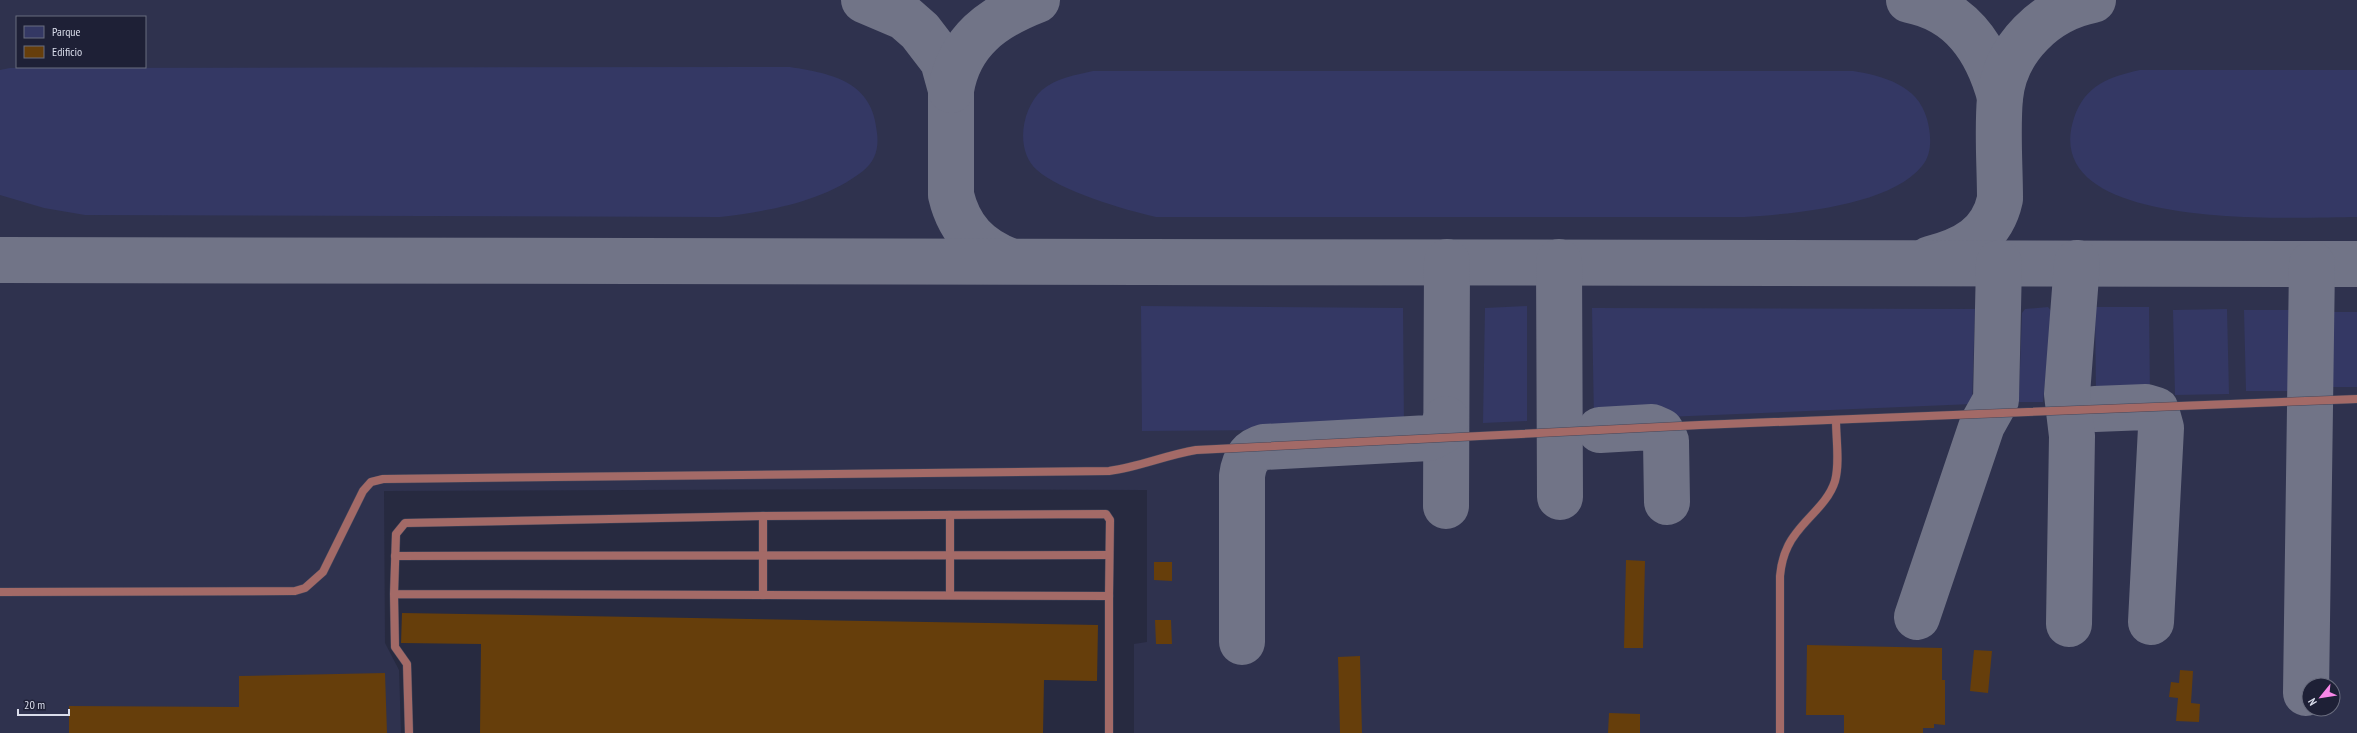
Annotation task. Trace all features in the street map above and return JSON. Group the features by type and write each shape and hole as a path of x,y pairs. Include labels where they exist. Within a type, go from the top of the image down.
{"lane":[{"path":"0,592 295,591 306,588 323,572 366,486 377,480 1109,471 1128,469 1177,453 1196,450 1836,420 2357,399"},
{"path":"1780,733 1780,576 1782,559 1788,544 1825,500 1835,482 1837,470 1836,420"},
{"path":"408,733 407,664 395,647 394,594 397,530 405,523 763,516 1106,514 1110,523 1109,733"},
{"path":"950,515 950,595"},
{"path":"763,516 763,595"},
{"path":"395,556 1109,555"},
{"path":"394,594 1109,596"}],"shaded area":[{"path":"0,0 2357,0 2357,733 1134,733 1134,644 1147,642 1147,490 930,489 384,491 385,643 399,670 401,733 0,733"}],"green space":[{"path":"790,67 822,73 836,78 859,92 868,102 874,116 877,133 877,149 871,163 863,171 847,182 813,198 757,212 720,217 85,215 44,208 0,195 0,70 10,68"},
{"path":"2140,70 2357,70 2357,217 2281,218 2230,216 2178,211 2130,200 2093,182 2073,156 2074,118 2085,98 2100,84 2118,76"},
{"path":"1093,71 1853,71 1887,79 1908,90 1922,107 1927,119 1930,143 1926,161 1922,166 1907,180 1887,190 1864,199 1839,205 1788,213 1744,217 1156,217 1111,205 1077,192 1047,178 1030,162 1023,141 1023,130 1029,108 1035,98 1042,90 1053,83"},
{"path":"1141,306 1403,308 1404,429 1142,431"},
{"path":"1527,306 1527,421 1483,423 1485,308"},
{"path":"2048,307 2052,312 2043,402 2014,402 2019,395 2022,313 2025,309"},
{"path":"2095,307 2149,307 2150,396 2096,396"},
{"path":"1592,308 1975,309 1972,404 1594,420"},
{"path":"2227,309 2229,394 2175,395 2173,310"},
{"path":"2244,310 2294,310 2295,391 2246,391"},
{"path":"2330,312 2357,312 2357,387 2333,387"}],"building":[{"path":"1626,560 1645,561 1643,648 1624,648"},
{"path":"1154,562 1172,562 1172,581 1154,580"},
{"path":"402,613 1098,625 1097,681 1044,680 1043,733 480,733 481,644 401,643"},
{"path":"1155,620 1171,620 1172,644 1156,644"},
{"path":"1807,645 1942,648 1942,680 1945,680 1945,725 1934,724 1934,728 1923,728 1923,733 1844,733 1844,715 1806,715"},
{"path":"1974,650 1992,651 1988,693 1970,691"},
{"path":"1360,656 1362,733 1340,733 1338,657"},
{"path":"2180,670 2193,671 2191,703 2200,704 2199,722 2176,721 2178,698 2169,697 2171,682 2179,683"},
{"path":"385,673 387,733 69,733 69,706 239,707 239,676"},
{"path":"1609,713 1640,714 1640,733 1608,733"}],"taxiway":[{"path":"864,0 904,17 920,31 943,61 951,90 951,195 955,207 965,228 979,244 1010,261"},
{"path":"951,90 955,73 962,58 970,44 980,33 1006,14 1037,0"},
{"path":"1909,0 1927,5 1943,13 1957,22 1969,34 1988,63 2000,97"},
{"path":"1930,259 1955,251 1975,240 1991,223 1996,212 2000,199 2000,98 2010,63 2019,47 2044,22 2059,12 2093,0"},
{"path":"0,260 2357,264"},
{"path":"1446,506 1447,262"},
{"path":"1559,262 1560,497"},
{"path":"1917,617 1982,425 1996,400 1999,263"},
{"path":"2069,624 2072,436 2067,394 2077,263"},
{"path":"2306,677 2312,264"},
{"path":"2095,409 2146,407 2156,410 2161,428 2151,622"},
{"path":"1242,642 1242,476 1248,457 1255,451 1264,447 1429,438 1442,431 1446,419"},
{"path":"1600,430 1652,427 1661,431 1666,441 1667,502"}]}
